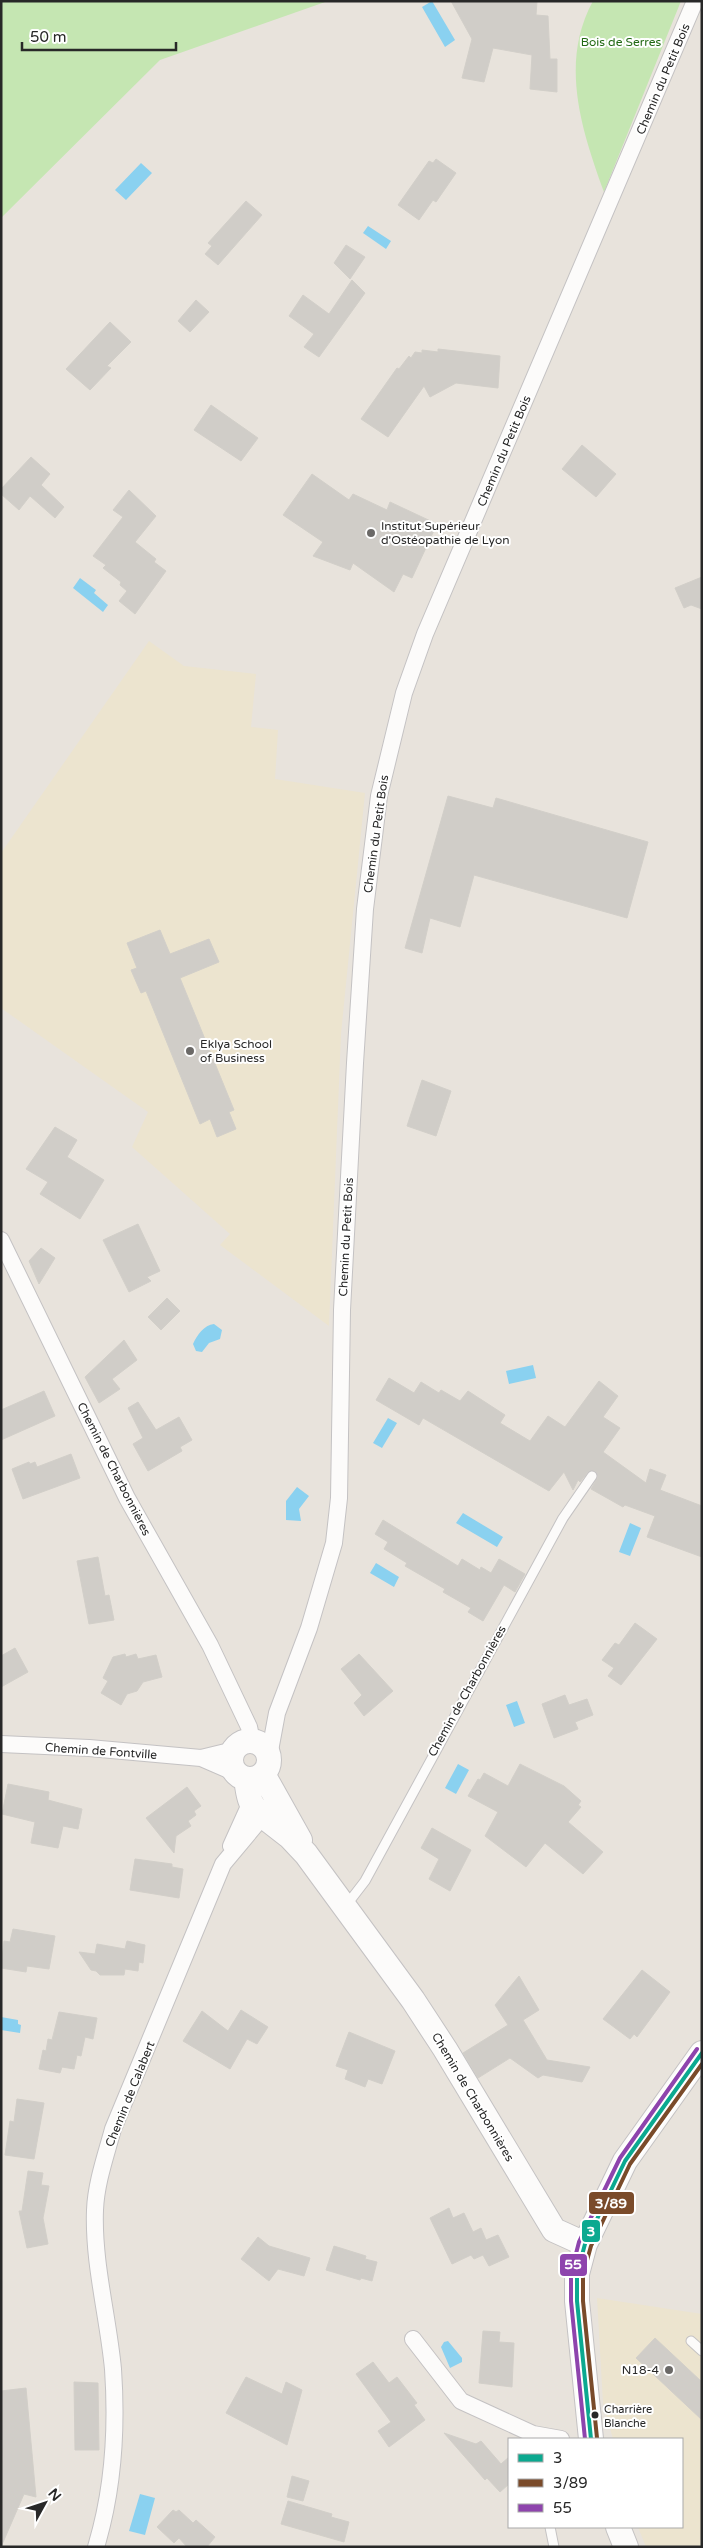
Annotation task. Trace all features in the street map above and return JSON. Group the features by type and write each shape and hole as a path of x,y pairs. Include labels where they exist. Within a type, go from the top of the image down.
{"street":[{"name":"Chemin du Petit Bois","path":"250,1757 277,1713 309,1628 334,1543 339,1498 342,1310 355,1053 365,910 379,796 404,693 425,634 695,1"},
{"name":"Chemin de Charbonnières","path":"1,1240 127,1498 210,1645 249,1727 250,1757 265,1808 306,1854 446,2049 554,2230 575,2240"},
{"name":"Chemin de Fontville","path":"1,1744 89,1748 201,1758 250,1757"},
{"name":"Chemin de Fontville","path":"201,1758 250,1757"},
{"name":"Chemin de Calabert","path":"96,2546 104,2513 114,2426 113,2369 96,2242 95,2210 98,2187 113,2129 224,1864 265,1808"},
{"path":"585,2438 575,2240 625,2161 702,2053"},
{"path":"413,2339 461,2401 533,2434 555,2438"},
{"path":"618,2528 626,2547"}],"lane":[{"name":"Chemin de Charbonnières","path":"345,1907 364,1881 563,1518 592,1476"},
{"path":"691,2342 702,2352"},
{"path":"550,2528 554,2547"}],"shaded area":[{"path":"149,641 184,666 256,674 251,727 278,730 275,779 365,793 341,1034 329,1326 220,1245 230,1234 132,1147 148,1112 1,1008 1,853"},
{"path":"597,2298 702,2314 702,2547 646,2547 638,2528 683,2528 683,2438 613,2438 603,2403"}],"green space":[{"path":"1,1 328,1 160,60 1,218"},
{"name":"Bois de Serres","path":"593,1 681,1 604,192 582,121 576,73 577,48 583,25"}],"water":[{"path":"432,1 455,40 445,47 422,7"},
{"path":"141,163 152,173 126,200 115,190"},
{"path":"368,226 391,241 386,249 363,233"},
{"path":"80,578 96,590 94,593 108,605 103,612 73,588"},
{"path":"214,1324 222,1330 220,1339 209,1343 202,1352 196,1351 193,1344 201,1331"},
{"path":"533,1365 536,1378 509,1384 506,1371"},
{"path":"388,1418 397,1423 382,1448 373,1443"},
{"path":"297,1487 309,1496 299,1509 301,1521 286,1520 286,1501"},
{"path":"463,1513 503,1537 497,1547 456,1523"},
{"path":"630,1523 641,1528 630,1556 619,1552"},
{"path":"376,1563 399,1577 394,1587 370,1573"},
{"path":"517,1701 525,1723 514,1727 506,1705"},
{"path":"458,1764 469,1770 456,1794 445,1788"},
{"path":"1,2017 18,2020 18,2024 21,2025 20,2033 1,2030"},
{"path":"448,2341 462,2358 462,2362 450,2368 441,2347 444,2342"},
{"path":"140,2494 155,2498 145,2535 129,2531"}],"building":[{"path":"451,1 537,1 536,15 548,16 550,59 557,59 557,92 530,89 532,55 493,48 484,82 462,78 472,39"},
{"path":"436,159 456,173 436,202 433,200 419,220 398,205 429,161 433,163"},
{"path":"246,201 262,215 218,265 205,254 212,246 208,243"},
{"path":"346,245 365,257 350,279 334,263"},
{"path":"352,280 365,293 319,357 304,347 314,334 289,316 303,295 329,314"},
{"path":"196,300 209,312 190,332 178,321"},
{"path":"110,322 131,342 107,366 111,368 90,390 66,369"},
{"path":"438,349 500,356 498,388 456,383 430,397 424,386 388,437 361,419 397,368 399,369 409,356 411,358 415,352 422,353 422,350 438,352"},
{"path":"211,405 258,438 241,461 194,430"},
{"path":"582,445 616,474 596,497 562,469"},
{"path":"31,457 50,474 41,485 64,507 55,518 30,496 19,510 1,494 1,489"},
{"name":"Institut Supérieur d'Ostéopathie de Lyon","path":"312,474 349,500 353,494 387,510 390,502 437,524 412,578 403,574 394,592 353,563 350,570 313,556 323,542 283,515"},
{"path":"129,490 156,516 135,542 156,559 154,562 166,571 135,614 119,601 127,591 120,585 121,582 103,568 106,565 93,556 123,517 113,510"},
{"path":"702,577 702,609 691,605 684,608 675,588"},
{"path":"448,796 493,808 496,798 648,842 627,918 474,875 460,927 430,918 422,953 405,948"},
{"name":"Eklya School of Business","path":"160,930 170,954 209,939 219,962 180,978 234,1110 229,1112 236,1129 217,1137 210,1119 200,1124 146,991 141,993 131,970 137,968 127,943"},
{"path":"422,1080 451,1091 436,1136 407,1126"},
{"path":"55,1127 77,1140 67,1157 104,1180 80,1219 40,1194 48,1182 26,1169"},
{"path":"138,1224 160,1271 147,1277 151,1281 129,1292 103,1240"},
{"path":"41,1248 55,1258 39,1284 29,1261"},
{"path":"167,1298 180,1311 161,1330 148,1317"},
{"path":"124,1340 137,1360 112,1379 120,1389 99,1403 85,1377"},
{"path":"389,1378 414,1393 421,1382 439,1393 441,1390 460,1401 468,1391 505,1415 500,1423 530,1441 548,1416 565,1427 599,1381 618,1396 603,1417 620,1428 603,1452 646,1483 650,1469 666,1475 660,1490 702,1506 702,1557 647,1537 655,1516 625,1505 623,1507 591,1489 598,1477 595,1471 589,1471 580,1482 578,1480 573,1490 564,1472 549,1491 423,1418 419,1425 376,1400"},
{"path":"44,1391 55,1416 1,1440 1,1410"},
{"path":"138,1402 156,1430 179,1417 192,1440 180,1447 182,1451 148,1471 133,1444 143,1438 128,1408"},
{"path":"71,1454 80,1478 23,1499 12,1469 29,1462 30,1464 35,1462 37,1467"},
{"path":"383,1520 458,1566 462,1559 480,1570 481,1567 491,1573 499,1559 525,1574 515,1592 504,1585 483,1621 468,1612 471,1608 443,1592 445,1589 405,1566 407,1563 384,1549 388,1542 375,1534"},
{"path":"98,1557 105,1596 109,1595 114,1620 89,1624 77,1561"},
{"path":"635,1623 657,1639 621,1685 608,1676 614,1668 602,1660 615,1643 619,1645"},
{"path":"15,1648 28,1672 1,1687 1,1656"},
{"path":"125,1654 126,1657 136,1654 138,1659 156,1655 162,1677 143,1682 137,1691 127,1694 121,1705 101,1693 108,1681 103,1678 113,1657"},
{"path":"359,1654 393,1691 364,1716 354,1703 362,1695 341,1669"},
{"path":"565,1695 569,1705 587,1699 593,1715 575,1722 578,1729 554,1738 542,1704"},
{"path":"520,1764 564,1786 581,1801 578,1805 581,1807 568,1822 603,1852 583,1874 545,1843 526,1867 485,1836 498,1812 468,1796 484,1773 508,1786"},
{"path":"8,1784 49,1792 48,1800 82,1809 78,1829 63,1826 58,1848 31,1843 35,1822 2,1814"},
{"path":"187,1787 201,1806 194,1811 196,1815 188,1821 191,1826 176,1836 174,1853 146,1818"},
{"path":"432,1828 471,1850 450,1891 429,1879 439,1859 421,1848"},
{"path":"135,1859 172,1864 172,1867 183,1869 179,1898 130,1890"},
{"path":"13,1929 55,1936 49,1969 27,1966 26,1972 1,1968 4,1941 10,1942"},
{"path":"127,1941 145,1945 143,1963 139,1962 138,1971 125,1969 124,1975 100,1975 96,1971 91,1970 79,1952 95,1954 97,1944 125,1949"},
{"path":"642,1970 670,1992 637,2037 634,2034 630,2039 603,2019"},
{"path":"519,1976 539,2010 523,2020 547,2060 590,2067 582,2082 543,2075 538,2078 510,2058 478,2078 463,2053 508,2025 495,2005"},
{"path":"241,2010 268,2027 257,2044 247,2039 230,2069 183,2041 202,2011 228,2031"},
{"path":"59,2012 97,2018 93,2039 85,2037 81,2056 77,2055 74,2069 62,2067 60,2073 39,2069 43,2050 46,2051 48,2039 52,2040"},
{"path":"349,2032 395,2051 382,2084 368,2079 365,2087 345,2079 348,2070 336,2066"},
{"path":"17,2099 44,2103 34,2159 5,2155 10,2121 14,2122"},
{"path":"28,2171 43,2173 41,2185 49,2186 43,2218 48,2244 27,2248 19,2211 22,2211"},
{"path":"449,2208 453,2218 464,2213 473,2232 481,2228 486,2240 498,2235 509,2257 489,2266 483,2255 474,2259 471,2255 452,2264 430,2218"},
{"path":"258,2237 269,2246 310,2258 304,2276 278,2269 269,2281 241,2259"},
{"path":"334,2246 366,2256 365,2259 377,2262 372,2281 361,2278 360,2280 326,2270"},
{"path":"483,2331 500,2332 499,2342 514,2343 512,2387 479,2383"},
{"name":"N18-4","path":"655,2338 702,2382 702,2420 636,2358"},
{"path":"373,2362 389,2383 397,2377 417,2403 414,2405 425,2420 389,2447 378,2431 391,2422 356,2374"},
{"path":"246,2377 282,2394 286,2382 302,2390 287,2445 226,2413"},
{"path":"74,2382 98,2383 99,2450 75,2450"},
{"path":"26,2388 36,2497 24,2494 1,2547 1,2391"},
{"path":"444,2433 476,2444 481,2441 501,2464 508,2458 508,2485 500,2492 487,2478 485,2480"},
{"path":"292,2476 309,2481 303,2501 287,2497"},
{"path":"288,2501 332,2514 331,2517 349,2522 344,2542 281,2524"},
{"path":"173,2510 176,2512 179,2510 193,2523 196,2520 215,2537 207,2547 187,2547 179,2538 174,2543 157,2527"}],"transit line":[{"name":"55","path":"585,2438 571,2301 571,2273 579,2242 620,2158 697,2049"},
{"name":"3","path":"591,2438 577,2301 577,2274 585,2244 625,2161 702,2053"},
{"name":"3/89","path":"597,2438 583,2301 583,2275 591,2246 630,2164 702,2064"}],"place":[{"name":"Institut Supérieur d'Ostéopathie de Lyon","path":"371,533"},
{"name":"Eklya School of Business","path":"190,1051"},
{"name":"N18-4","path":"669,2370"},
{"name":"Charrière Blanche","path":"595,2415"}]}
